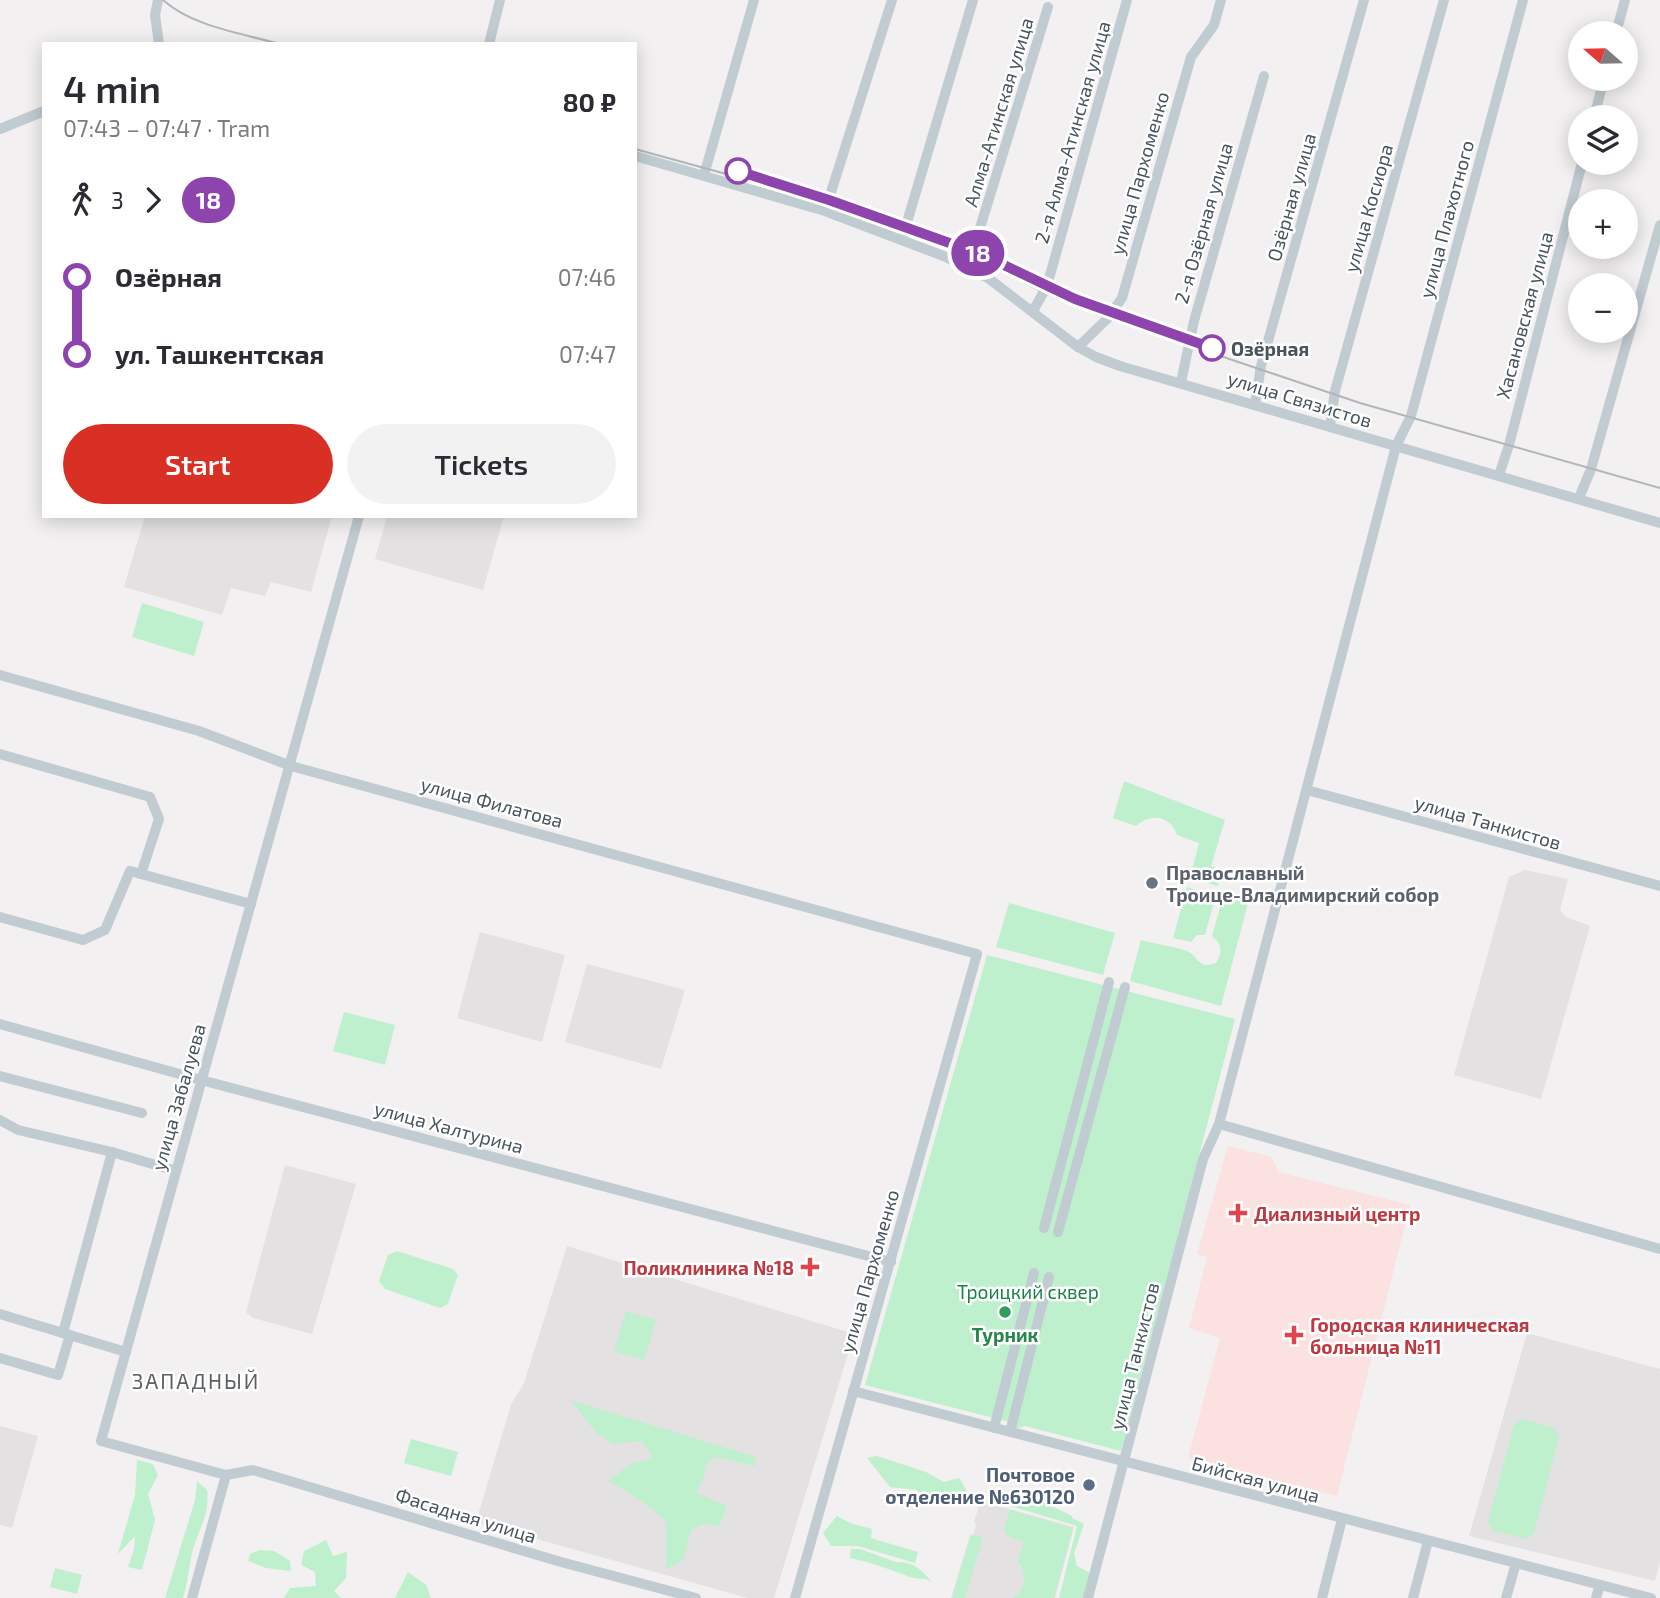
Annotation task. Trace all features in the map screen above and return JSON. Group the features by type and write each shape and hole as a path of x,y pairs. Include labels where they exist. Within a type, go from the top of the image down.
{"street":[{"path":"158,0 155,15 159,42"},
{"path":"490,42 500,0"},
{"path":"704,175 754,0"},
{"path":"825,211 892,0"},
{"path":"902,239 973,0"},
{"name":"2-я Алма-Атинская улица","path":"1033,311 1047,286 1127,0"},
{"name":"улица Пархоменко","path":"1078,347 1108,318 1122,298 1191,57 1214,25 1221,0"},
{"name":"Озёрная улица","path":"1255,404 1261,366 1364,0"},
{"name":"улица Косиора","path":"1329,426 1335,391 1444,0"},
{"name":"улица Плахотного","path":"1396,446 1410,416 1523,0"},
{"path":"1619,21 1625,0"},
{"name":"Алма-Атинская улица","path":"968,267 1048,7"},
{"name":"2-я Озёрная улица","path":"1181,382 1194,321 1264,76"},
{"path":"0,129 42,112"},
{"name":"улица Связистов","path":"637,157 825,211 968,267 988,278 1078,347 1119,366 1660,523"},
{"name":"Хасановская улица","path":"1499,475 1579,175"},
{"path":"1580,498 1591,469 1660,225"},
{"name":"улица Танкистов","path":"1088,1598 1203,1159 1219,1124 1396,446"},
{"name":"улица Забалуева","path":"226,1475 101,1441 358,518"},
{"name":"улица Филатова","path":"0,675 199,731 291,766 977,954"},
{"path":"0,754 150,797 159,819 141,874"},
{"name":"улица Танкистов","path":"1307,790 1660,886"},
{"path":"0,916 83,940 105,930 130,871 251,904"},
{"name":"улица Пархоменко","path":"795,1598 977,954"},
{"path":"1044,1228 1109,982"},
{"path":"1058,1232 1125,987"},
{"name":"улица Халтурина","path":"0,1024 201,1080 891,1262"},
{"path":"0,1076 142,1113"},
{"path":"0,1120 18,1130 176,1171"},
{"path":"1219,1124 1660,1249"},
{"path":"0,1358 58,1375 111,1152"},
{"path":"994,1428 1034,1273"},
{"path":"1010,1432 1049,1277"},
{"path":"0,1314 126,1352"},
{"name":"Бийская улица","path":"853,1391 1651,1598"},
{"name":"Фасадная улица","path":"226,1475 253,1470 561,1562 696,1598"},
{"path":"192,1598 226,1475"},
{"path":"1322,1598 1342,1520"},
{"path":"1413,1598 1428,1541"},
{"path":"1506,1598 1516,1563"},
{"path":"1596,1598 1600,1585"}],"shaded area":[{"path":"144,518 331,518 311,592 271,582 265,596 231,588 222,615 124,587"},
{"path":"386,518 503,518 483,590 375,559"},
{"path":"1525,870 1568,879 1560,910 1566,917 1590,926 1541,1099 1454,1075 1509,877"},
{"path":"480,932 565,955 542,1042 457,1018"},
{"path":"587,964 685,990 661,1069 565,1042"},
{"name":"Городская клиническая больница №11","path":"1228,1146 1272,1157 1278,1172 1410,1205 1337,1496 1188,1458 1220,1338 1189,1328 1207,1257 1197,1254"},
{"path":"285,1165 356,1184 312,1334 253,1318 246,1312"},
{"path":"567,1246 854,1334 774,1598 748,1598 476,1522 511,1405 524,1383"},
{"path":"1527,1333 1660,1369 1660,1562 1655,1581 1469,1536"},
{"path":"0,1426 38,1436 12,1528 0,1525"},
{"path":"981,1501 1074,1527 1055,1598 951,1598 970,1535 974,1533 974,1521"}],"green space":[{"path":"142,603 204,622 194,656 132,637"},
{"path":"1124,781 1225,820 1211,866 1223,870 1218,886 1190,878 1199,843 1177,835 1165,820 1148,819 1136,826 1113,818"},
{"path":"1187,887 1216,895 1205,935 1197,935 1191,942 1173,938"},
{"path":"1223,897 1248,903 1221,1006 1130,981 1141,940 1187,951 1205,965 1216,963 1220,948 1212,936"},
{"path":"1009,903 1115,933 1103,975 996,947"},
{"name":"Троицкий сквер","path":"987,955 1235,1019 1121,1451 1025,1426 1015,1429 1013,1423 865,1385"},
{"path":"344,1012 395,1025 385,1065 333,1051"},
{"path":"397,1251 453,1269 458,1275 448,1304 440,1308 385,1289 379,1281 388,1255"},
{"path":"626,1311 656,1320 644,1360 614,1351"},
{"path":"570,1400 756,1457 755,1466 715,1457 706,1464 704,1478 696,1493 727,1506 719,1527 706,1523 691,1530 683,1560 666,1569 666,1522 639,1499 608,1481 631,1464 653,1458 642,1441 613,1444 597,1433"},
{"path":"1523,1419 1554,1428 1559,1437 1534,1533 1526,1539 1493,1531 1488,1522 1514,1425"},
{"path":"411,1439 458,1452 451,1476 404,1463"},
{"path":"877,1456 926,1472 944,1482 959,1478 968,1493 953,1502 931,1501 916,1490 890,1487 867,1458"},
{"path":"137,1460 153,1464 158,1475 148,1494 155,1520 142,1570 128,1567 135,1536 118,1554 135,1495"},
{"path":"197,1481 207,1490 207,1506 193,1549 185,1592 183,1598 165,1598 195,1500"},
{"path":"1010,1492 1040,1500 1084,1524 1074,1554 1077,1566 1092,1574 1086,1598 1059,1598 1077,1526 997,1502"},
{"path":"1010,1510 1073,1528 1054,1598 1013,1598 1024,1582 1018,1562 1024,1542 1007,1536 1004,1530"},
{"path":"837,1516 872,1529 871,1538 918,1552 915,1563 858,1546 831,1546 823,1533"},
{"path":"971,1536 983,1537 965,1598 952,1598"},
{"path":"326,1540 333,1556 347,1552 346,1578 334,1591 341,1598 284,1598 290,1588 316,1586 315,1572 301,1565 304,1551"},
{"path":"851,1549 860,1549 912,1565 932,1582 850,1558"},
{"path":"260,1550 274,1551 290,1561 291,1571 266,1568 248,1561 250,1554"},
{"path":"55,1568 82,1575 77,1594 50,1587"},
{"path":"408,1572 426,1585 431,1598 395,1598"}],"tram line":[{"path":"163,0 203,23 272,42"},
{"path":"637,150 781,189 845,210 980,260 1043,292 1099,315 1360,403 1660,488"},
{"name":"18","path":"738,171 783,184 983,255 1075,299 1212,348"}],"place":[{"name":"Озёрная","path":"1212,348"},
{"name":"Православный Троице-Владимирский собор","path":"1152,883"},
{"name":"Диализный центр","path":"1238,1213"},
{"name":"Поликлиника №18","path":"810,1267"},
{"name":"Турник","path":"1005,1312"},
{"name":"Городская клиническая больница №11","path":"1294,1335"},
{"name":"Почтовое отделение №630120","path":"1089,1485"}],"district":[{"name":"ЗАПАДНЫЙ","path":"196,1380"}]}
